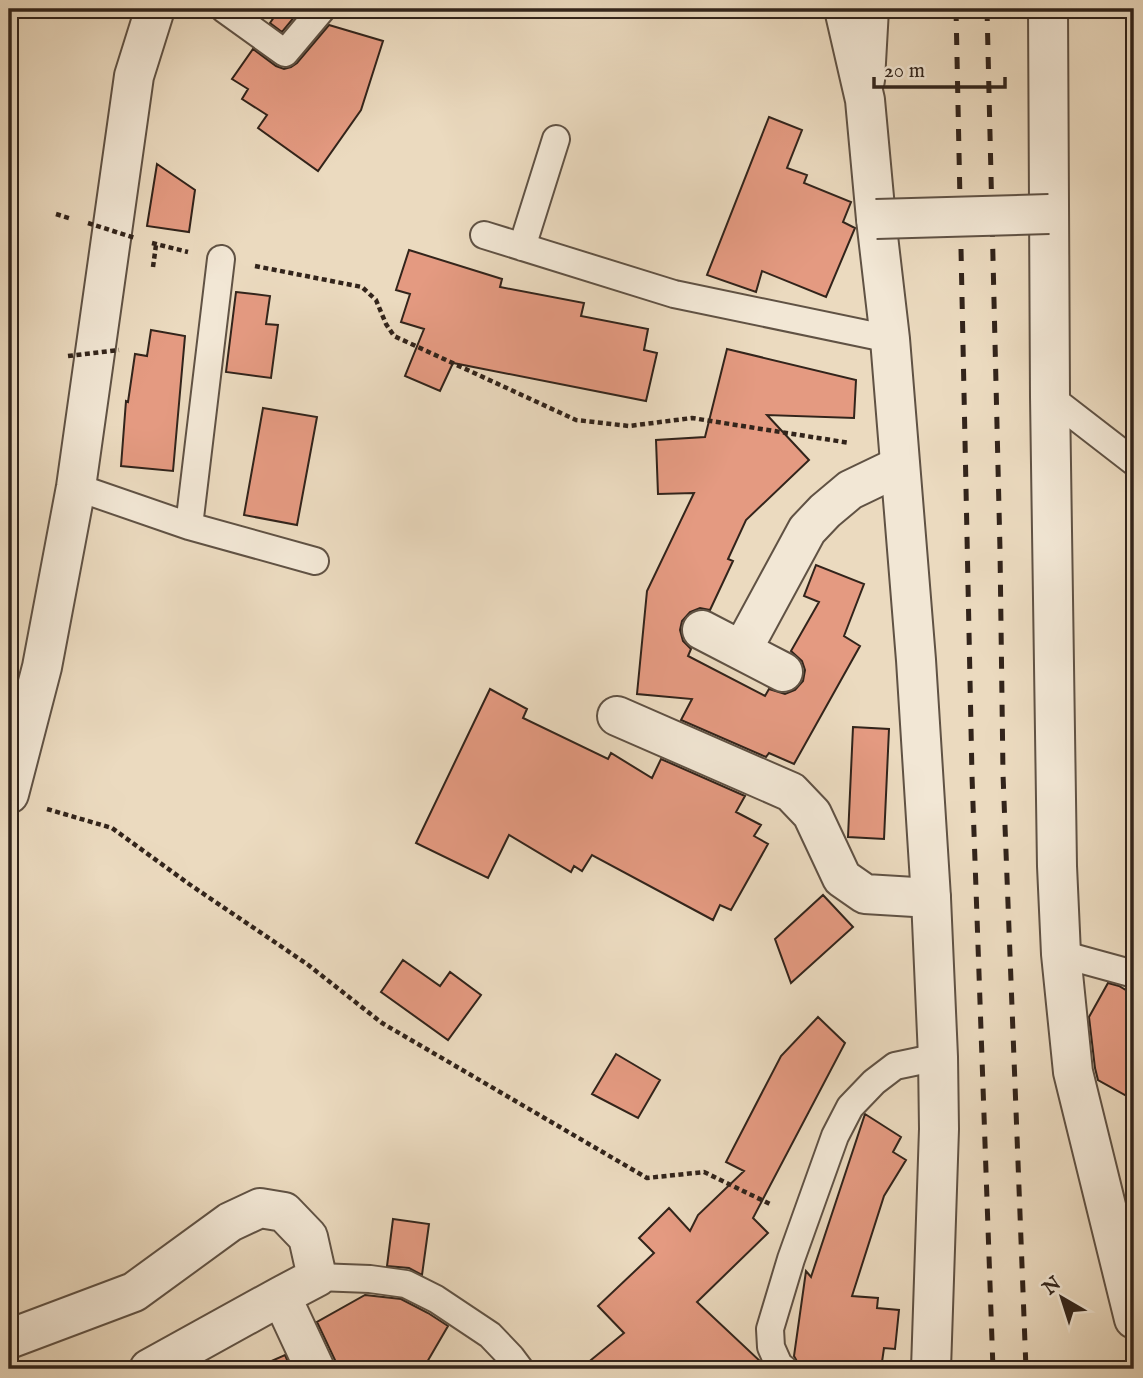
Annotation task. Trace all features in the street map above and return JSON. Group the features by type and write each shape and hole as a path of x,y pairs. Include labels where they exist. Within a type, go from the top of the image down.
{"street":[{"path":"22,800 42,667 76,487 134,76 155,9"},
{"path":"844,9 864,100 890,339 916,660 938,1057 939,1129 932,1369"},
{"path":"864,100 869,9"},
{"path":"1048,9 1050,397 1057,866 1061,954 1073,1072 1134,1319"},
{"path":"876,219 1049,214"},
{"path":"742,650 807,530 850,490 900,458"},
{"path":"702,630 783,671"},
{"path":"617,716 791,792 813,814 842,878 864,894 931,898"},
{"path":"9,1339 134,1292 230,1222 260,1208 284,1212 308,1237 317,1277 149,1369"},
{"path":"281,1296 315,1369"}],"lane":[{"path":"224,9 285,53 322,9"},
{"path":"522,247 556,139"},
{"path":"484,235 674,294 890,339"},
{"path":"189,526 221,259"},
{"path":"1050,397 1134,462"},
{"path":"76,487 189,526 315,561"},
{"path":"1061,954 1134,974"},
{"path":"784,1369 771,1348 770,1329 804,1221 835,1136 850,1107 874,1082 895,1066 938,1057"},
{"path":"317,1277 370,1279 406,1284 436,1299 490,1335 520,1369"}],"path":[{"path":"88,223 156,245 362,287 376,300 394,336 576,420 629,426 692,418 900,458"},
{"path":"68,356 119,351"},
{"path":"22,800 112,828 307,964 382,1023 648,1178 704,1172 804,1221"}],"building":[{"path":"279,10 296,15 282,32 270,23"},
{"path":"329,25 383,41 361,110 318,171 258,128 267,115 242,99 248,89 232,79 253,49 276,66 284,69 291,67"},
{"path":"769,117 802,130 787,168 807,175 804,183 851,202 843,222 855,228 826,297 762,271 756,292 707,275"},
{"path":"157,164 195,190 189,232 147,226"},
{"path":"409,250 502,279 500,287 584,303 581,316 648,329 644,350 657,353 646,401 453,363 440,391 405,376 424,329 401,322 410,294 396,290"},
{"path":"236,292 270,296 266,324 278,325 271,378 226,372"},
{"path":"151,330 185,336 173,471 121,466 126,401 128,402 135,354 147,356"},
{"path":"727,349 856,380 854,418 767,415 809,460 746,520 728,559 733,561 710,610 700,608 690,612 682,621 680,630 683,641 691,649 688,656 765,696 769,689 785,694 795,690 803,681 805,670 802,661 791,651 819,602 804,596 816,565 864,584 844,636 860,646 794,764 769,753 766,757 681,720 692,699 637,694 647,591 694,493 658,494 656,440 705,437"},
{"path":"263,408 317,417 297,525 244,515"},
{"path":"490,689 527,709 523,718 608,759 611,753 652,778 661,759 745,796 736,812 761,825 754,836 768,844 731,910 720,905 713,920 592,855 582,871 574,866 571,872 509,835 488,878 416,843"},
{"path":"853,727 889,729 884,839 848,837"},
{"path":"823,895 853,927 791,983 775,939"},
{"path":"403,960 440,986 450,972 481,995 448,1040 381,992"},
{"path":"1108,983 1134,995 1134,1100 1098,1080 1095,1068 1089,1017"},
{"path":"818,1017 845,1043 753,1218 768,1233 697,1302 761,1362 764,1369 580,1369 624,1333 598,1306 654,1253 639,1238 669,1208 690,1231 698,1215 744,1171 726,1162 781,1056"},
{"path":"616,1054 660,1080 638,1118 592,1094"},
{"path":"865,1114 901,1137 893,1152 906,1160 884,1196 852,1296 878,1298 877,1308 899,1310 895,1349 884,1348 881,1369 799,1369 794,1356 806,1271 811,1277"},
{"path":"393,1219 429,1224 422,1275 409,1268 387,1266"},
{"path":"365,1295 401,1299 448,1326 423,1369 337,1369 317,1322"},
{"path":"285,1355 291,1369 253,1369"}],"railway":[{"path":"956,9 972,776 993,1369"},
{"path":"987,9 1003,774 1026,1369"}]}
